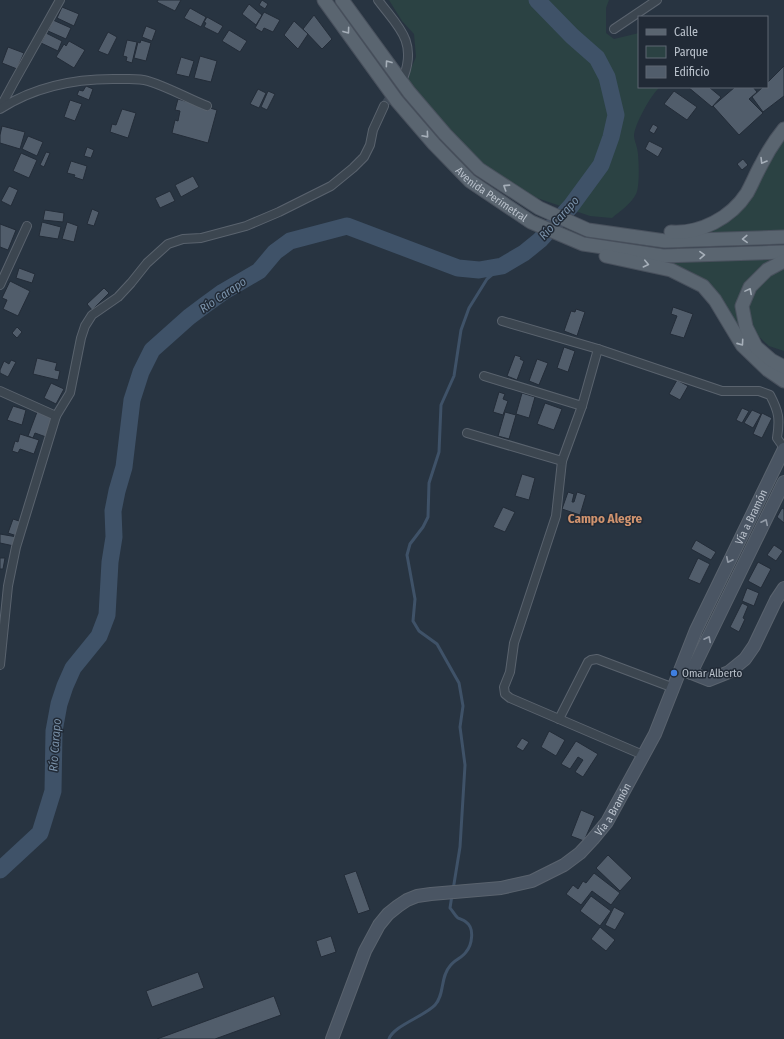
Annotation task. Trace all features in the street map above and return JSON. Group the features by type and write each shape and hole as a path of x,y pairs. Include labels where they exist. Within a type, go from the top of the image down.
{"main road":[{"name":"Avenida Perimetral","path":"324,0 397,101 434,144 470,180 531,222 583,244 663,256 784,252"},
{"name":"Avenida Perimetral","path":"342,0 409,92 445,134 479,169 539,208 588,230 665,241 784,237"},
{"path":"588,230 680,233 704,228 728,215 747,194 761,165 784,129"},
{"path":"583,244 605,256 671,270 703,286 715,300 742,345 774,364 784,367"},
{"path":"784,261 767,270 750,287 742,306 746,327 756,347 774,364 784,381"},
{"path":"774,364 784,392"},
{"name":"Vía a Bramón","path":"686,671 696,630 784,449"},
{"name":"Vía a Bramón","path":"332,1039 365,951 379,925 388,914 402,903 418,896 501,888 532,881 564,865 580,853 594,839 607,822 655,734 674,688 686,671 784,482"},
{"path":"686,671 709,680 729,672 746,659 754,646 776,600 784,588"}],"street":[{"path":"0,109 60,0"},
{"path":"378,0 400,29 406,42 409,54 408,64 404,76"},
{"path":"614,29 657,0"},
{"path":"0,109 12,101 36,90 61,83 103,79 146,80 207,106"},
{"path":"0,665 8,586 16,547 56,416 70,393 81,338 85,326 92,315 118,297 147,262 168,244 182,239 201,238 246,226 279,212 331,186 354,168 364,157 370,145 373,130 384,106"},
{"path":"0,283 27,226"},
{"path":"502,321 598,349 722,391 760,391 770,395 778,410 779,426 777,438 784,449"},
{"path":"598,349 582,406 562,461 556,516 514,643 510,672 504,688 507,696 643,755"},
{"path":"484,376 582,406"},
{"path":"0,391 56,416"},
{"path":"467,433 562,461"},
{"path":"559,719 588,662 591,660 597,659 674,688"}],"green space":[{"path":"389,0 609,0 606,8 606,33 614,39 638,33 638,88 659,88 644,110 635,131 634,137 637,148 639,178 636,194 632,201 612,218 590,216 531,196 497,176 469,154 407,87 410,71 416,57 414,34 402,21"},
{"path":"784,137 784,240 700,234 720,224"},
{"path":"784,254 763,264 744,284 737,307 760,362 707,282 690,271 671,264 651,260"},
{"path":"784,267 784,351 769,346 755,333 748,316 750,299 763,281"}],"building":[{"path":"158,0 181,0 175,11 157,2"},
{"path":"262,0 268,4 265,9 259,5"},
{"path":"249,4 262,15 256,25 242,14"},
{"path":"62,7 79,14 74,26 57,18"},
{"path":"190,8 206,17 201,27 184,18"},
{"path":"264,12 280,20 273,32 264,28 262,32 255,28"},
{"path":"314,15 332,39 322,49 303,29"},
{"path":"207,17 223,26 218,34 204,27 206,23 204,22"},
{"path":"53,20 71,28 66,39 48,31"},
{"path":"294,21 308,34 298,49 284,35"},
{"path":"146,26 156,30 152,41 142,37"},
{"path":"229,30 247,41 240,52 222,41"},
{"path":"108,32 117,37 108,55 98,51"},
{"path":"46,33 62,41 58,51 41,43"},
{"path":"127,40 137,42 132,63 126,61 127,57 123,56"},
{"path":"141,40 151,43 146,61 134,58 138,42 140,43"},
{"path":"69,41 85,50 74,68 56,57 64,44 66,46"},
{"path":"8,47 24,53 17,69 2,63"},
{"path":"200,56 217,61 211,82 194,78"},
{"path":"181,57 194,61 189,77 176,74"},
{"path":"784,66 784,96 763,112 752,97 762,88 768,88 768,82"},
{"path":"86,86 93,89 89,100 77,95 79,90 83,91"},
{"path":"689,88 710,88 721,97 712,107"},
{"path":"734,88 754,88 757,92 749,99 763,113 739,135 713,106"},
{"path":"258,89 266,93 259,108 250,104"},
{"path":"268,91 275,94 267,110 261,107"},
{"path":"674,91 697,107 687,120 664,104"},
{"path":"178,99 217,110 208,143 172,133 175,120 178,121 180,111 175,110"},
{"path":"70,100 82,104 75,121 64,117"},
{"path":"122,109 136,113 128,138 110,132 112,124 116,125"},
{"path":"653,124 658,127 654,134 649,131"},
{"path":"2,126 25,132 20,149 0,143"},
{"path":"28,136 43,142 37,156 22,149"},
{"path":"649,141 663,148 658,157 645,149"},
{"path":"87,147 94,150 91,158 84,156"},
{"path":"46,152 50,153 44,167 40,165"},
{"path":"21,153 37,160 29,178 13,171"},
{"path":"743,159 748,165 742,170 737,164"},
{"path":"71,161 87,166 83,180 74,177 75,175 67,173"},
{"path":"193,176 199,187 181,197 175,185"},
{"path":"9,186 18,190 11,206 1,201"},
{"path":"170,191 175,201 160,208 155,198"},
{"path":"92,209 99,212 94,226 87,224"},
{"path":"45,210 64,213 63,222 43,220"},
{"path":"42,222 61,227 58,239 39,236"},
{"path":"67,222 78,226 74,242 62,239"},
{"path":"0,224 16,230 8,250 0,247"},
{"path":"19,268 35,274 32,283 16,278"},
{"path":"10,281 30,291 18,316 3,309 7,300 2,298"},
{"path":"104,288 109,293 92,310 87,304"},
{"path":"673,307 693,314 684,338 670,334 677,316 671,314"},
{"path":"576,309 585,312 577,336 564,331 571,311 575,312"},
{"path":"17,327 22,332 17,338 12,333"},
{"path":"564,347 575,351 568,372 557,368"},
{"path":"515,355 521,357 520,359 524,361 517,380 507,376"},
{"path":"37,358 57,363 55,370 60,371 58,380 33,374"},
{"path":"537,359 548,363 539,385 529,381"},
{"path":"11,360 16,362 8,377 0,373 0,370 4,361 9,364"},
{"path":"677,380 688,386 680,400 669,394"},
{"path":"51,383 64,389 56,404 44,398"},
{"path":"499,392 505,394 503,399 508,401 503,415 493,412"},
{"path":"522,393 535,397 529,418 516,414"},
{"path":"545,403 562,409 554,430 537,424"},
{"path":"13,406 26,410 22,425 7,420"},
{"path":"742,408 749,411 742,423 736,420"},
{"path":"752,410 761,414 753,428 744,423"},
{"path":"37,412 53,418 46,437 35,433 33,438 28,436"},
{"path":"505,412 516,415 509,439 498,436"},
{"path":"762,413 772,418 762,438 753,434"},
{"path":"20,434 39,440 34,454 20,449 18,453 12,451 15,441 18,442"},
{"path":"522,474 535,478 529,500 515,496"},
{"path":"568,492 574,494 572,502 574,502 577,492 586,495 580,515 562,509"},
{"path":"503,507 515,512 505,532 493,527"},
{"path":"782,508 784,509 784,523 777,517"},
{"path":"13,519 22,522 17,536 8,533"},
{"path":"0,534 17,537 14,546 0,543"},
{"path":"696,540 716,552 711,560 691,549"},
{"path":"774,545 783,551 776,561 767,555"},
{"path":"0,558 5,558 3,569 0,569"},
{"path":"698,558 710,564 700,584 688,579"},
{"path":"758,562 771,569 761,588 748,581"},
{"path":"747,588 759,593 754,606 742,601"},
{"path":"742,603 748,606 743,618 745,619 739,632 730,627"},
{"path":"549,731 565,740 556,756 541,747"},
{"path":"522,738 529,742 523,751 516,747"},
{"path":"576,741 598,754 583,777 575,772 583,760 578,757 570,769 561,764"},
{"path":"581,810 595,816 584,841 571,836"},
{"path":"608,855 632,878 620,891 596,868"},
{"path":"356,871 370,910 358,914 344,875"},
{"path":"594,873 620,893 611,905 592,891 581,905 566,894 573,885 578,889 583,881 586,883"},
{"path":"591,896 611,911 600,926 580,911"},
{"path":"614,907 625,913 615,930 605,925"},
{"path":"600,927 615,940 606,951 591,939"},
{"path":"331,936 336,952 321,957 316,941"},
{"path":"198,972 204,988 152,1007 146,991"},
{"path":"274,996 281,1015 215,1039 157,1039"}],"waterway":[{"name":"Río Carapo","path":"0,870 40,833 53,791 54,731 59,704 73,668 99,636 107,615 110,562 114,537 113,511 124,467 132,400 141,372 152,350 189,317 205,305 223,292 259,271 275,252 290,241 347,226 458,268 479,270 502,266 524,253 540,240 571,206 601,165 611,137 616,115 607,77 597,58 572,36 537,0"},
{"path":"453,890 460,847 465,765 460,727 463,706 459,683 437,644 419,631 413,621 415,599 407,555 410,544 423,527 428,517 429,483 439,452 441,405 454,376 461,330 469,308 487,279 502,266"},
{"path":"389,1039 396,1030 435,1005 440,996 443,980 447,970 464,954 470,945 472,937 471,928 465,921 457,917 450,908 452,895"}],"tunnel":[{"path":"384,106 402,78"}],"place":[{"name":"Omar Alberto","path":"674,673"}],"district":[{"name":"Campo Alegre","path":"605,518"}]}
